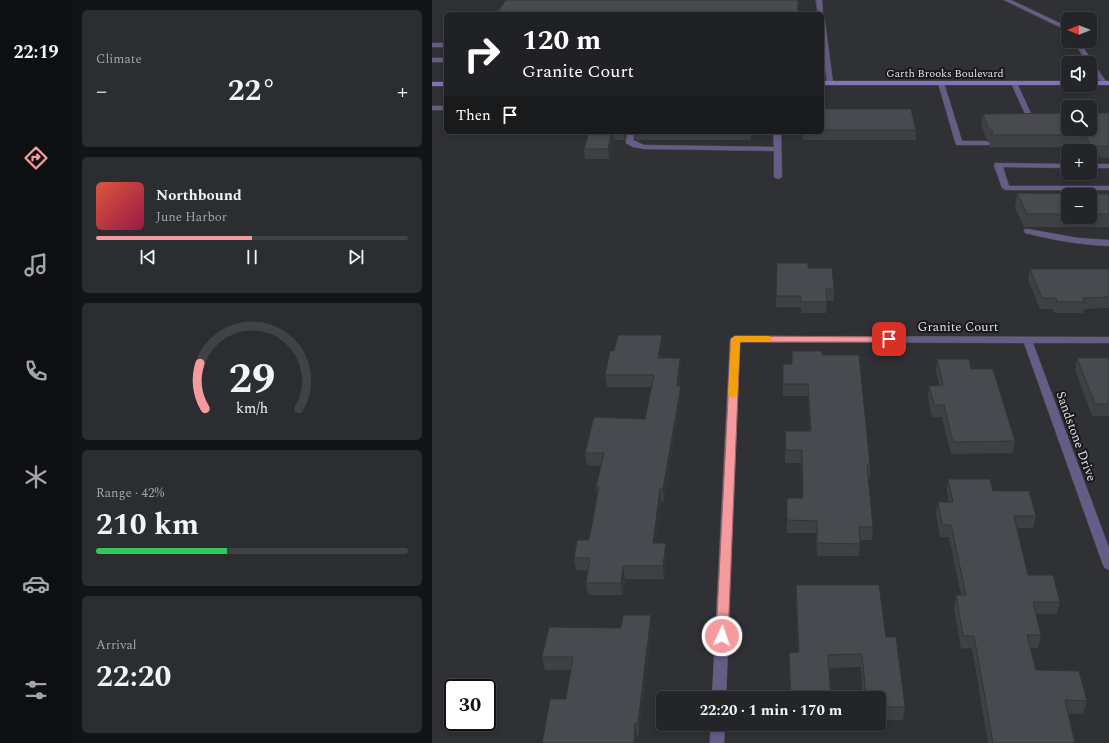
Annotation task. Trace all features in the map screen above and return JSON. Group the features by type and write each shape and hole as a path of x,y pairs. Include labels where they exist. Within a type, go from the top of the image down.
{"street":[{"path":"819,0 821,12"},
{"path":"1006,0 1061,26"},
{"path":"432,45 444,45"},
{"path":"824,46 825,61 830,83"},
{"path":"1081,48 1107,83"},
{"path":"432,60 444,60"},
{"name":"Garth Brooks Boulevard","path":"824,83 1061,83"},
{"path":"941,83 959,143 986,143"},
{"path":"1014,83 1029,116"},
{"path":"432,84 444,84"},
{"path":"432,108 444,108"},
{"path":"631,134 629,141 636,146 644,147 778,149"},
{"path":"777,134 778,177"},
{"path":"1061,166 998,165 1006,188 1109,188"},
{"path":"1097,166 1109,166"},
{"path":"1028,231 1087,243 1109,243"},
{"name":"Granite Court","path":"719,691 735,339 1109,340"},
{"name":"Sandstone Drive","path":"1027,340 1108,558"},
{"path":"717,743 718,731"}],"building":[{"path":"506,0 798,0 798,12 497,12"},
{"path":"824,109 911,109 916,130 824,130"},
{"path":"1061,113 1061,135 991,135 993,131 988,128 983,114"},
{"path":"1097,113 1109,113 1109,146 1097,146 1097,144 1090,144 1086,136 1097,136"},
{"path":"588,134 612,134 608,149 584,149"},
{"path":"1017,193 1061,193 1061,214 1027,214"},
{"path":"1097,194 1109,194 1109,214 1097,214"},
{"path":"777,263 808,263 808,268 832,268 834,289 826,289 827,302 801,302 801,296 776,296"},
{"path":"1030,269 1109,269 1109,297 1083,298 1085,302 1057,302 1056,298 1042,298"},
{"path":"618,335 662,335 658,358 680,358 677,386 681,386 663,489 660,489 653,543 666,543 663,566 623,566 621,583 586,583 590,558 574,558 577,540 589,540 599,487 596,487 604,453 585,453 594,417 645,419 654,375 605,375 610,351 614,351"},
{"path":"792,351 822,351 822,355 859,355 870,465 867,465 873,527 859,527 860,544 817,543 817,521 787,520 787,498 803,498 802,450 786,450 785,431 811,431 808,384 783,384 783,364 792,364"},
{"path":"1077,358 1109,358 1109,404 1095,404"},
{"path":"937,359 969,359 971,369 993,369 1015,441 953,442 944,405 934,405 929,386 943,385"},
{"path":"948,479 990,479 993,491 1029,491 1036,516 1014,516 1028,575 1053,575 1060,602 1033,602 1041,635 1027,635 1036,670 1079,671 1087,701 1065,700 1075,743 993,743 974,636 963,636 956,595 966,595 951,525 942,525 938,502 953,502"},
{"path":"796,585 879,585 886,637 896,637 905,707 886,707 886,691 865,691 862,654 828,655 831,691 791,691 789,653 799,652"},
{"path":"623,615 651,615 638,723 635,723 634,743 542,743 550,699 566,699 573,657 542,657 549,627 621,628"}],"slow traffic":[{"path":"733,395 735,339 769,339"}],"route":[{"path":"722,636 735,339 889,339"}]}
